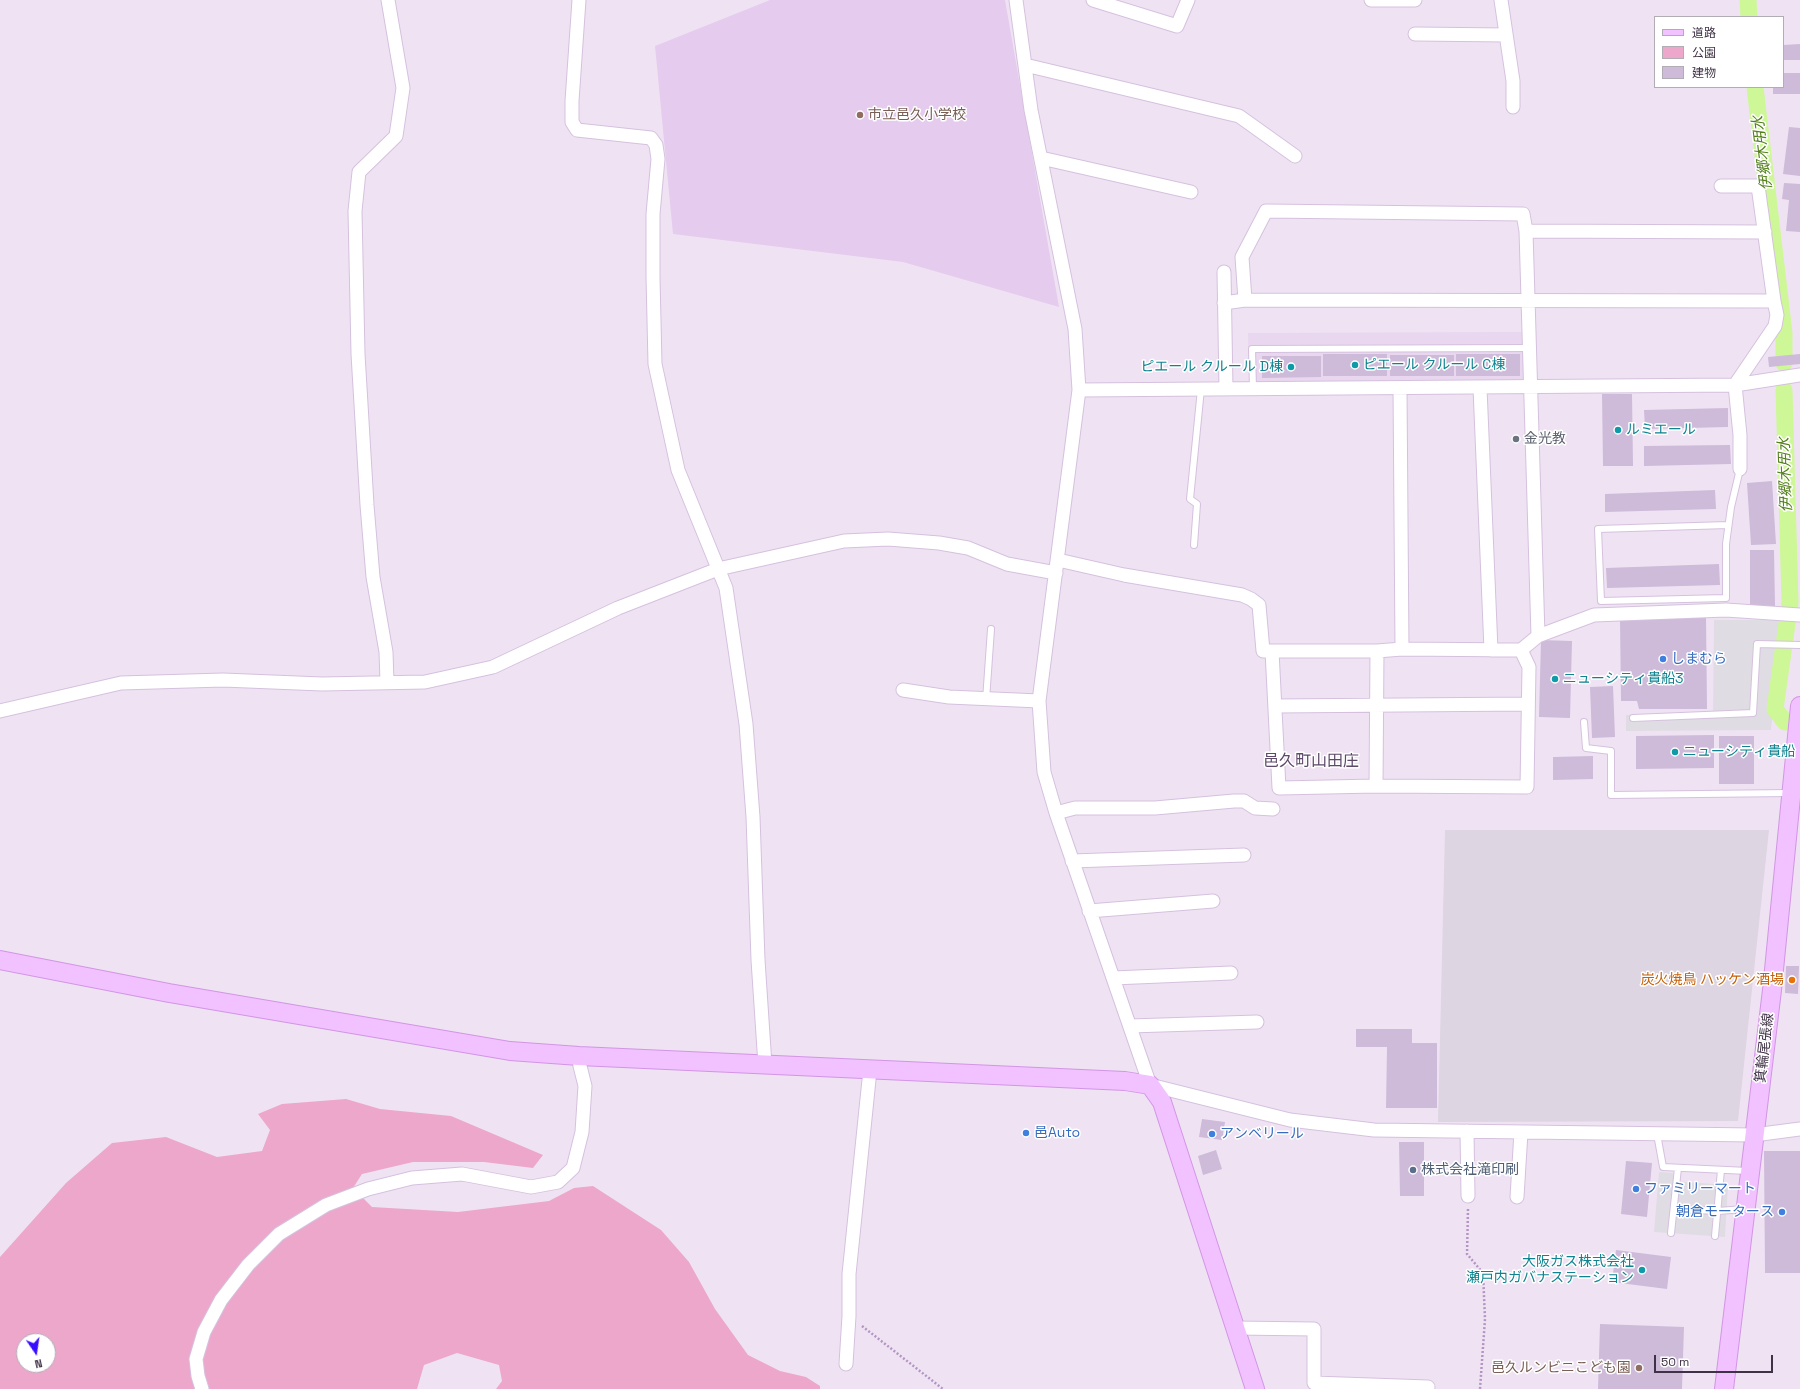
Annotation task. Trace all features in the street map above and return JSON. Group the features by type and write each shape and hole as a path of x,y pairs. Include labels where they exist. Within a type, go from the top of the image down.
{"street":[{"path":"387,682 386,652 373,577 367,505 358,354 355,211 359,172 396,136 403,88 388,0"},
{"path":"579,0 572,101 572,122 577,130 651,138 656,146 658,159 653,214 655,364 667,429 678,470 726,588 746,724 764,1065"},
{"path":"1016,0 1031,110 1075,329 1079,390 1039,701 1044,772 1072,861 1150,1085 1162,1102 1255,1389"},
{"path":"1093,0 1177,26 1188,0"},
{"path":"1371,0 1415,0"},
{"path":"1501,0 1513,81 1513,108"},
{"path":"1415,34 1506,35"},
{"path":"1025,65 1240,116 1295,156"},
{"path":"1041,158 1191,192"},
{"path":"1721,186 1758,186 1777,315 1775,326 1735,385 1740,435 1740,469"},
{"path":"1245,300 1242,257 1266,211 1523,214 1526,231 1529,386 1538,636"},
{"path":"1526,231 1765,232"},
{"path":"1224,272 1226,389"},
{"path":"1224,303 1245,300 1774,301"},
{"path":"1079,390 1735,385 1800,375"},
{"path":"1400,388 1402,649"},
{"path":"1480,388 1491,650"},
{"path":"0,711 121,683 223,680 322,684 425,682 493,667 618,608 718,569 844,541 888,540 939,543 968,548 1008,564 1056,573"},
{"path":"1058,560 1124,575 1242,596 1251,599 1259,605 1264,651 1377,651 1402,649 1521,650 1538,636 1594,615 1726,610 1800,614"},
{"path":"1272,651 1280,788 1376,786 1527,787 1529,667 1521,650"},
{"path":"1376,786 1377,651"},
{"path":"903,690 949,697 986,700 1039,701"},
{"path":"1275,706 1528,704"},
{"name":"箕輪尾張線","path":"1724,1389 1772,990 1800,706"},
{"path":"1056,813 1075,808 1155,808 1234,801 1244,801 1255,808 1273,809"},
{"path":"1072,861 1244,855"},
{"path":"1089,911 1213,901"},
{"path":"0,960 177,994 510,1051 579,1056 1125,1081 1150,1085 1290,1120 1374,1130 1754,1135 1800,1129"},
{"path":"1113,978 1231,973"},
{"path":"1130,1026 1257,1022"},
{"path":"202,1389 198,1376 196,1359 204,1332 221,1300 248,1265 279,1234 326,1205 368,1189 412,1178 462,1174 531,1187 558,1182 573,1168 582,1132 585,1086 579,1056"},
{"path":"846,1364 849,1316 849,1274 870,1070"},
{"path":"1467,1131 1468,1196"},
{"path":"1517,1197 1521,1132"},
{"path":"1234,1328 1314,1329 1314,1383 1428,1387"}],"lane":[{"path":"1252,389 1252,349 1528,348"},
{"path":"1194,545 1197,504 1190,499 1201,389"},
{"path":"1728,525 1598,529 1600,601 1726,598 1726,544 1728,525 1740,469"},
{"path":"986,700 991,629"},
{"path":"1633,718 1753,713 1757,644 1800,645"},
{"path":"1584,722 1586,748 1611,751 1611,795 1791,792"},
{"path":"1657,1134 1663,1167 1750,1171"},
{"path":"1671,1233 1678,1168"},
{"path":"1715,1236 1721,1170"},
{"path":"1674,1209 1718,1211 1745,1209"}],"path":[{"path":"1468,1196 1467,1254 1483,1273 1485,1319 1480,1389"},
{"path":"849,1316 943,1389"}],"shaded area":[{"path":"770,0 1005,0 1059,307 903,262 673,234 655,46"},
{"path":"1523,332 1525,381 1249,384 1248,333"},
{"path":"1714,620 1781,620 1771,730 1626,731 1626,715 1713,712"},
{"path":"1445,830 1769,830 1738,1121 1438,1122"},
{"path":"1659,1172 1673,1173 1673,1181 1728,1185 1725,1237 1654,1232"}],"green space":[{"path":"346,1099 380,1109 451,1116 543,1155 533,1168 484,1162 413,1162 362,1174 353,1188 372,1207 458,1212 549,1201 574,1188 593,1186 661,1230 689,1262 715,1309 748,1355 780,1371 806,1377 820,1386 820,1389 496,1389 502,1381 499,1365 457,1353 424,1365 417,1389 0,1389 0,1257 66,1183 112,1143 166,1137 217,1157 262,1151 270,1130 258,1114 282,1104"}],"building":[{"path":"1800,44 1800,60 1784,60 1784,45"},
{"path":"1784,73 1800,73 1800,94 1773,94 1773,88 1784,88"},
{"path":"1789,127 1800,128 1800,176 1783,174"},
{"path":"1784,183 1800,184 1800,232 1786,231 1789,200 1782,199"},
{"name":"ピエール クルール C棟","path":"1323,354 1387,354 1387,376 1323,376"},
{"path":"1456,354 1520,354 1520,376 1456,376"},
{"path":"1800,354 1800,364 1769,367 1768,357"},
{"path":"1390,355 1454,355 1454,376 1390,376"},
{"name":"ピエール クルール D棟","path":"1262,356 1321,356 1321,377 1262,378"},
{"name":"ルミエール","path":"1602,394 1632,394 1633,466 1603,466"},
{"path":"1728,408 1728,427 1645,429 1644,410"},
{"path":"1730,445 1731,464 1644,466 1644,446"},
{"path":"1772,481 1776,544 1751,545 1747,483"},
{"path":"1715,490 1716,509 1605,512 1605,494"},
{"path":"1750,550 1774,550 1775,606 1750,607"},
{"path":"1719,564 1720,585 1607,588 1606,568"},
{"name":"しまむら","path":"1706,617 1707,709 1639,709 1637,701 1621,701 1620,618"},
{"name":"ニューシティ貴船3","path":"1541,640 1572,641 1570,718 1539,717"},
{"path":"1613,686 1615,737 1592,738 1590,687"},
{"name":"ニューシティ貴船","path":"1714,735 1714,768 1636,769 1636,736"},
{"path":"1719,736 1754,736 1754,784 1719,784"},
{"path":"1593,756 1593,779 1553,780 1553,757"},
{"path":"1786,966 1799,966 1798,994 1785,993"},
{"path":"1356,1029 1412,1029 1412,1043 1437,1043 1437,1108 1386,1108 1387,1047 1356,1047"},
{"path":"1202,1119 1225,1122 1222,1140 1199,1137"},
{"path":"1399,1142 1424,1142 1424,1196 1400,1196"},
{"path":"1216,1150 1222,1169 1203,1175 1198,1156"},
{"name":"朝倉モータース","path":"1764,1151 1800,1151 1800,1273 1765,1273"},
{"name":"ファミリーマート","path":"1626,1161 1652,1163 1647,1217 1621,1214"},
{"name":"大阪ガス株式会社 瀬戸内ガバナステーション","path":"1616,1250 1671,1257 1667,1289 1612,1282"},
{"path":"1600,1324 1684,1327 1682,1389 1598,1389"}],"waterway":[{"name":"伊郷木用水","path":"1748,0 1749,16"},
{"name":"伊郷木用水","path":"1755,88 1784,333 1784,363"},
{"name":"伊郷木用水","path":"1784,390 1790,602 1775,709 1785,722"}],"place":[{"name":"市立邑久小学校","path":"860,115"},
{"name":"ピエール クルール C棟","path":"1355,365"},
{"name":"ピエール クルール D棟","path":"1291,367"},
{"name":"ルミエール","path":"1618,430"},
{"name":"金光教","path":"1516,439"},
{"name":"しまむら","path":"1663,659"},
{"name":"ニューシティ貴船3","path":"1555,679"},
{"name":"ニューシティ貴船","path":"1675,752"},
{"name":"炭火焼鳥 ハッケン酒場","path":"1792,980"},
{"name":"邑Auto","path":"1026,1133"},
{"name":"アンベリール","path":"1212,1134"},
{"name":"株式会社滝印刷","path":"1413,1170"},
{"name":"ファミリーマート","path":"1636,1189"},
{"name":"朝倉モータース","path":"1782,1212"},
{"name":"大阪ガス株式会社 瀬戸内ガバナステーション","path":"1642,1270"},
{"name":"邑久ルンビニこども園","path":"1639,1368"}],"district":[{"name":"邑久町山田庄","path":"1311,762"}]}
